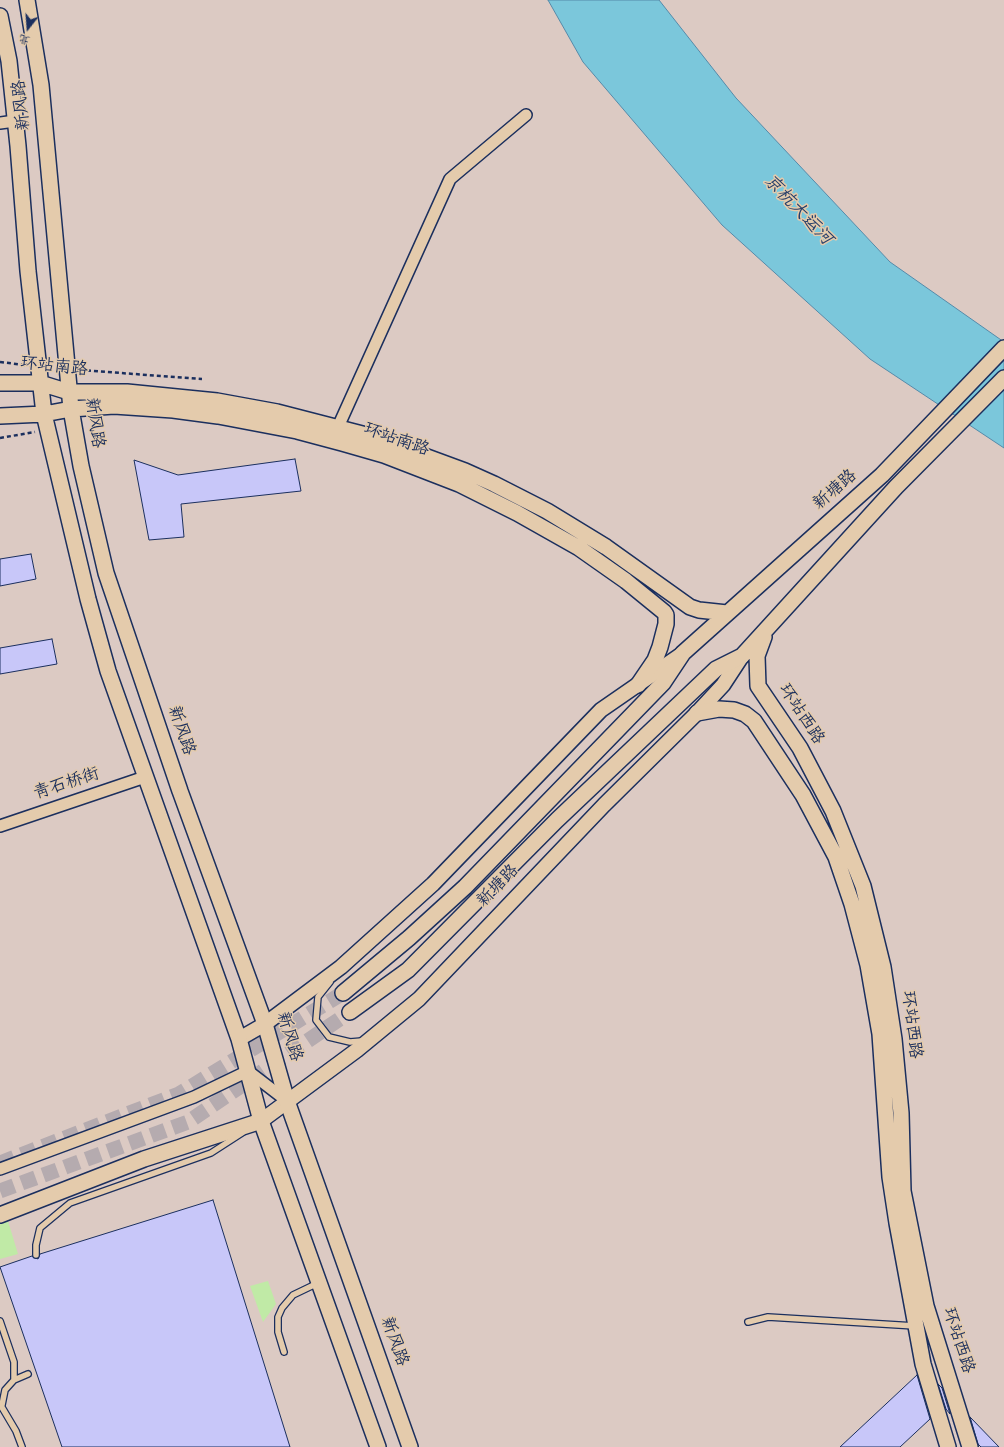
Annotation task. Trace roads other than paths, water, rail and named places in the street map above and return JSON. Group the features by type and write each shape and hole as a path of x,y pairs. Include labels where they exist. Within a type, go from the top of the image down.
{"main road":[{"name":"新风路","path":"27,0 41,85 71,409 81,466 106,574 180,791 265,1024 287,1101 410,1447"},
{"name":"新风路","path":"0,16 9,61 28,271 44,414 88,599 102,649 145,777 239,1039 261,1121 378,1447"},
{"name":"新塘路","path":"343,993 409,938 465,887 663,683 684,653 882,475 1004,348"},
{"name":"新塘路","path":"350,1012 408,970 557,820 716,669 742,656 896,487 1004,378"},
{"name":"环站南路","path":"0,383 40,383 70,392 127,392 203,399 277,412 338,427 413,451 494,484 547,511 606,547 690,607 699,610 727,613"},
{"name":"环站南路","path":"0,416 44,414 71,409 114,406 162,409 263,424 361,448 466,487 551,531 579,548 626,581 664,612 666,615 666,624 660,647 655,660 638,684"},
{"name":"环站西路","path":"766,630 757,656 758,686 800,748 833,811 863,886 881,960 894,1039 899,1091 903,1191 926,1306 970,1447"},
{"name":"环站西路","path":"697,713 719,709 734,710 745,714 754,721 803,795 836,857 852,904 868,965 880,1034 890,1177 915,1326 923,1364 948,1447"},
{"path":"0,1215 144,1159 261,1121"}],"street":[{"path":"338,427 450,179 526,115"},
{"path":"0,123 15,121"},
{"name":"新塘路","path":"239,1039 265,1024 341,967 433,884 601,710 684,653"},
{"name":"新塘路","path":"261,1121 369,1040 419,999 604,805 697,713 723,685 742,656"},
{"name":"青石桥街","path":"0,826 145,777"},
{"path":"0,1169 194,1097 248,1071 287,1101"}],"lane":[{"path":"341,967 318,997 316,1020 329,1037 350,1042 369,1040"},
{"path":"36,1255 36,1245 40,1228 70,1203 211,1153 261,1121"},
{"path":"284,1352 278,1332 278,1317 282,1308 293,1295 320,1282"},
{"path":"748,1322 768,1317 915,1326"},
{"path":"0,1321 14,1362 14,1380"},
{"path":"22,1447 16,1431 1,1405 3,1391 14,1380 28,1374"}],"water":[{"name":"京杭大运河","path":"548,0 659,0 736,98 890,262 1004,342 1004,448 870,359 722,225 583,62"}],"tunnel":[{"path":"0,1163 179,1094 343,993"},
{"path":"0,1191 188,1122 350,1012"}]}
